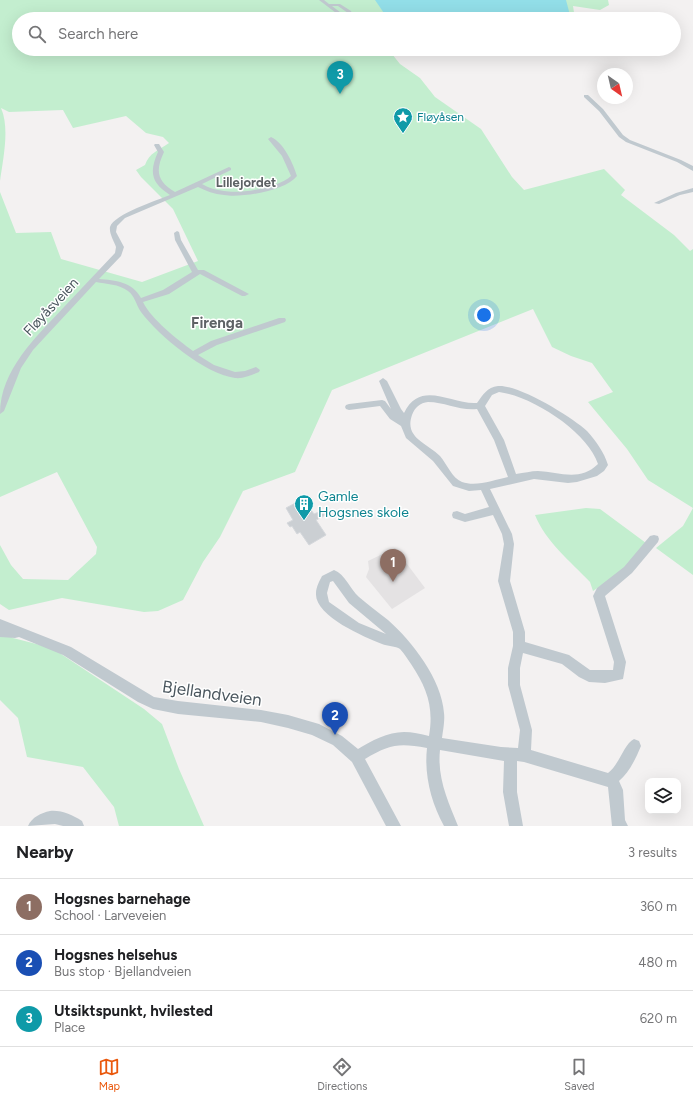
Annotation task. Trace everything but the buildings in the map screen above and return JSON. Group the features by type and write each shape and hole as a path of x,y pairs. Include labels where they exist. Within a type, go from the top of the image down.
{"street":[{"path":"321,0 338,12"},
{"path":"328,5 341,6 350,12"},
{"path":"586,96 601,110 621,136 628,141 679,161 693,169"},
{"path":"197,184 216,192 233,194 253,191 290,180 294,176 282,150 271,138"},
{"path":"157,145 161,152 155,166 157,178 162,186 175,195 229,169"},
{"path":"657,203 678,194 693,190"},
{"name":"Fløyåsveien","path":"0,411 18,368 30,348 114,259 119,250 118,242 113,232 114,226 123,217 175,195"},
{"path":"177,233 180,245 194,266 196,273"},
{"path":"139,301 166,292 196,273 209,275 245,294"},
{"path":"94,280 126,286 133,291 144,310 175,341 212,366 234,375 247,374 256,370"},
{"path":"193,354 214,343 282,320"},
{"path":"383,381 397,411 405,422"},
{"path":"494,389 508,389 521,395 576,426 592,445 600,457 603,465 598,470 588,475 572,479 541,474 513,478 484,486 468,487 456,483 436,458 413,441 407,433 405,422 408,411 415,404 424,399 436,399 468,407 480,406 487,394 494,389"},
{"path":"349,407 382,403 393,417 405,422"},
{"path":"480,406 499,440 513,478"},
{"path":"484,486 507,534 509,544 504,582 519,632 514,668 514,685 526,730 517,754 510,792 516,826"},
{"path":"457,515 465,518 495,510"},
{"path":"518,646 559,656 582,673 589,676 605,677 619,675 620,662 599,596 601,592 628,570 654,539"},
{"path":"402,644 384,639 355,627 324,606 321,593 326,579 334,575 354,600 389,628 402,644 420,668 435,696 438,712 438,724 434,742 434,780 438,797 451,826"},
{"name":"Bjellandveien","path":"0,624 67,651 135,694 153,703 261,717 308,726 335,738 357,757 394,826"},
{"path":"0,632 21,632"},
{"path":"357,757 379,743 395,738 405,738 517,754 608,780 612,779 618,774 634,746"},
{"path":"612,779 616,790 618,824 621,826"},
{"path":"35,826 45,819 54,817 64,818 77,826"}],"shaded area":[{"path":"395,548 425,588 392,609 366,577 369,569 368,561"}],"green space":[{"path":"0,0 608,0 609,5 600,10 573,6 574,12 12,12 12,56 394,56 400,64 420,78 435,97 481,129 512,177 524,190 604,169 625,190 621,195 674,235 690,251 693,249 693,508 648,480 627,449 588,402 613,392 592,363 571,356 552,347 533,309 332,390 295,472 243,491 220,537 203,562 183,600 158,611 144,612 62,598 9,610 0,604 0,545 11,565 23,579 68,580 96,554 97,547 57,472 0,497 0,192 16,233 51,232 61,259 142,282 198,261 173,209 136,170 145,165 149,157 155,152 169,143 163,137 146,133 126,116 73,128 63,110 9,112 1,108 4,116 5,134 0,181"},
{"path":"586,508 600,509 646,543 621,572 593,591 590,582 545,534 535,515"},
{"path":"693,508 693,575 656,548 683,526"},
{"path":"0,630 13,638 52,648 144,709 162,724 179,769 204,826 119,826 114,807 83,767 27,757 18,718 0,700"}],"water":[{"path":"375,0 566,0 569,12 383,12"}],"place":[{"name":"Utsiktspunkt, hvilested","path":"340,94"},
{"name":"Fløyåsen","path":"403,134"},
{"name":"Gamle Hogsnes skole","path":"304,521"},
{"name":"Hogsnes barnehage","path":"393,582"},
{"name":"Hogsnes helsehus","path":"335,735"}],"district":[{"name":"Lillejordet","path":"246,182"},
{"name":"Firenga","path":"217,323"}]}
